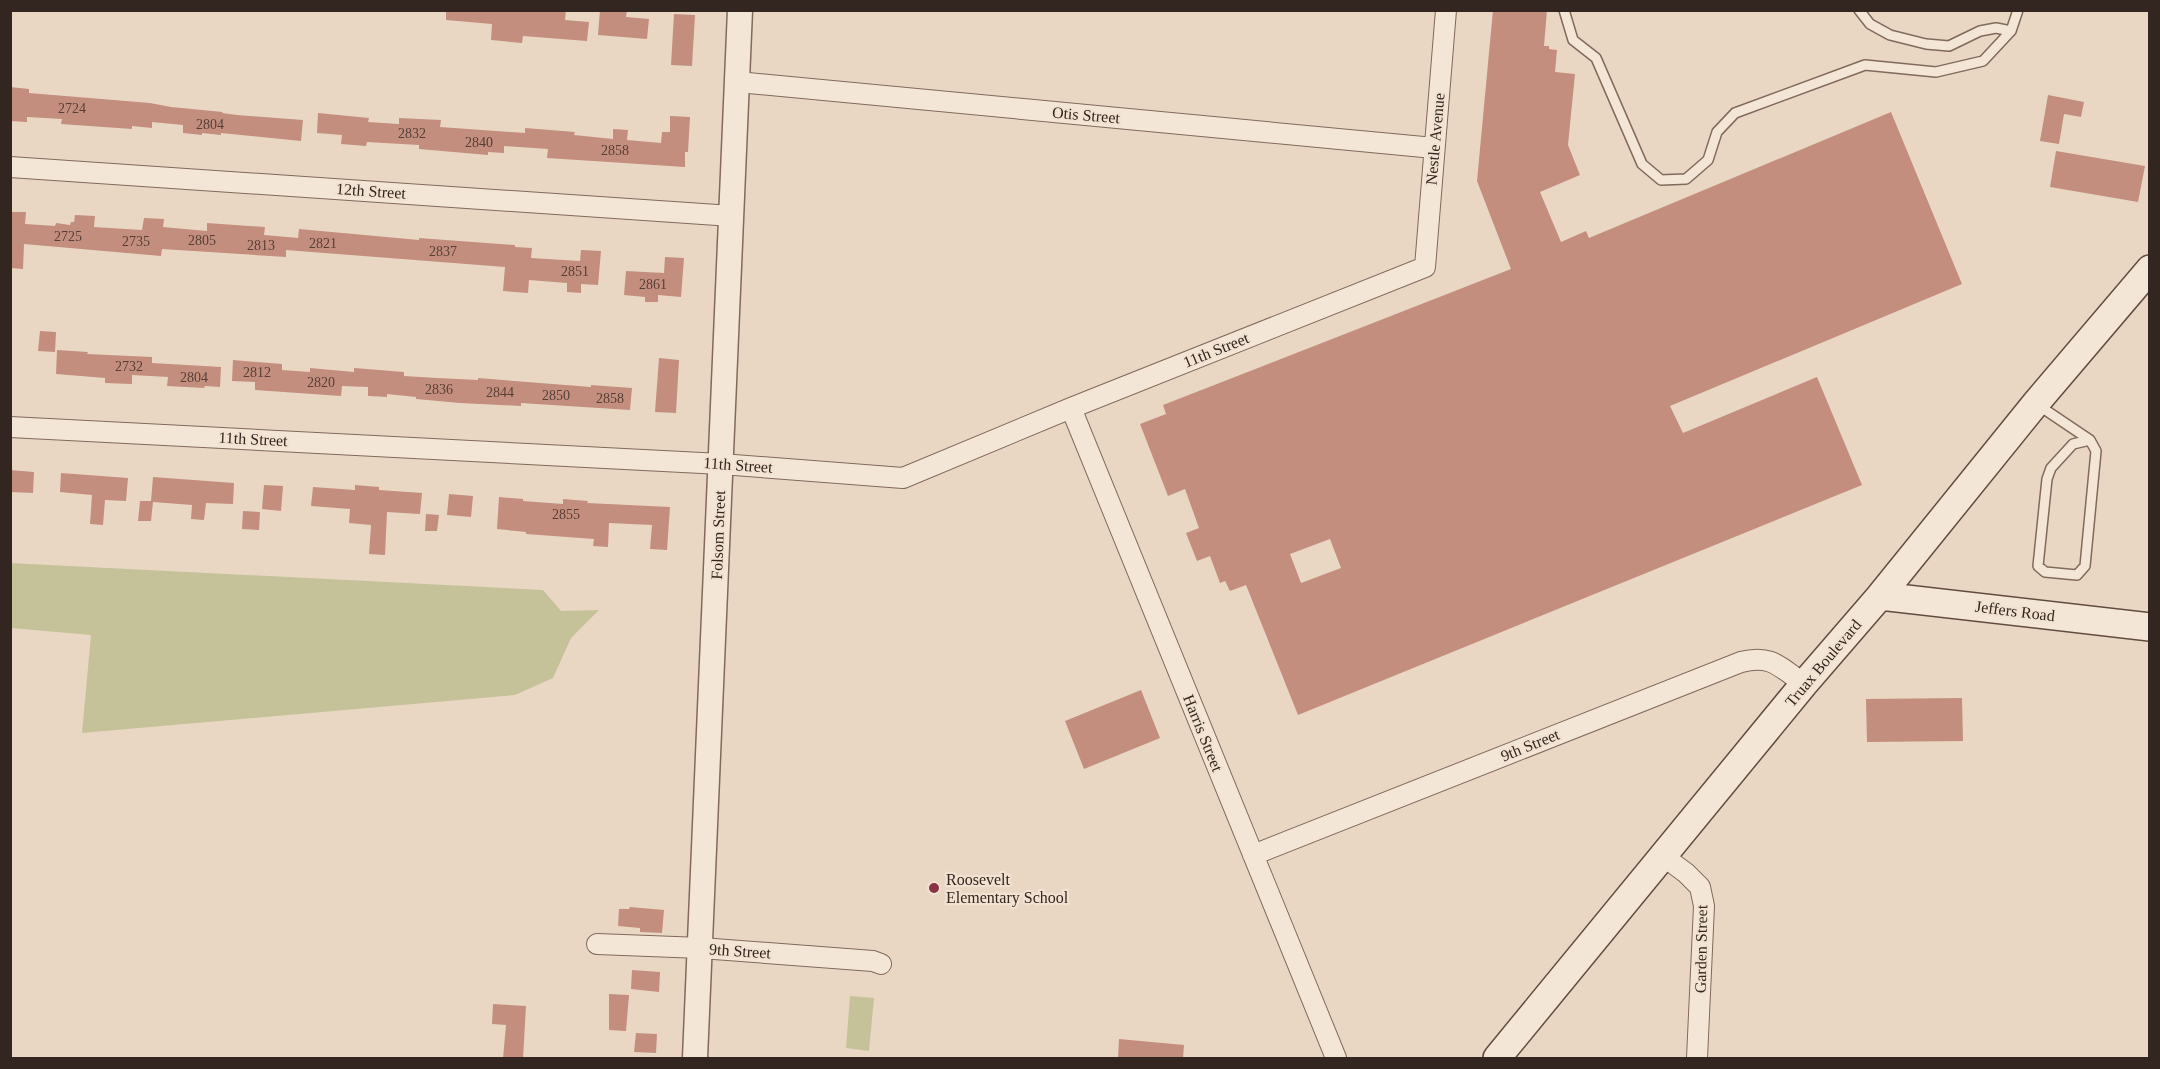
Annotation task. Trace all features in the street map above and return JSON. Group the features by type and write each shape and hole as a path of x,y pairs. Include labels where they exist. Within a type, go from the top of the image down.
{"main road":[{"name":"Truax Boulevard","path":"1497,1059 1804,684 1880,596 2036,404 2150,269"},
{"name":"Jeffers Road","path":"1880,596 2150,627"}],"street":[{"name":"Folsom Street","path":"695,1059 740,10"},
{"name":"Nestle Avenue","path":"1425,267 1446,10"},
{"name":"Otis Street","path":"738,82 1434,148"},
{"name":"12th Street","path":"10,167 732,216"},
{"name":"11th Street","path":"10,427 721,464 903,478 1071,408 1425,267"},
{"name":"Harris Street","path":"1071,408 1336,1059"},
{"name":"9th Street","path":"1253,855 1741,662 1756,658 1773,662 1804,684"},
{"name":"Garden Street","path":"1663,856 1700,887 1704,906 1696,1059"},
{"name":"9th Street","path":"597,944 701,948 873,961 881,964"}],"lane":[{"path":"1564,10 1573,40 1596,58 1642,164 1661,180 1686,179 1708,160 1717,132 1735,113 1865,65 1936,72 1983,60 2011,31 2018,10"},
{"path":"1859,10 1870,24 1890,35 1926,44 1949,46 1980,31 1996,28 2011,31"},
{"path":"2036,404 2090,440 2096,451 2085,566 2077,575 2045,572 2038,566 2047,479 2051,468 2073,444 2090,440"}],"shaded area":[{"path":"10,563 543,590 561,611 599,610 571,638 553,678 515,695 82,733 91,635 11,628"},
{"path":"850,996 874,998 869,1051 846,1048"}],"building":[{"path":"446,10 566,10 565,20 589,22 587,41 523,36 522,43 491,40 492,24 446,20"},
{"path":"600,10 627,10 626,17 649,19 647,39 598,35"},
{"path":"1493,10 1547,10 1544,46 1557,50 1555,72 1575,74 1568,145 1580,175 1540,192 1561,242 1586,231 1589,238 1891,112 1962,284 1670,406 1683,433 1817,377 1862,485 1298,715 1246,585 1230,591 1225,581 1220,583 1210,556 1197,561 1186,533 1199,528 1185,489 1168,496 1140,424 1166,414 1163,405 1511,269 1477,181","holes":["1330,539 1341,568 1301,583 1290,554"]},
{"path":"674,14 695,15 692,66 671,65"},
{"path":"10,87 29,89 29,93 150,103 237,115 303,120 301,141 221,133 221,135 202,133 202,135 183,133 183,125 152,122 152,128 132,126 132,129 61,124 62,119 27,117 27,122 10,121"},
{"path":"2048,95 2084,102 2081,117 2064,114 2059,144 2040,141"},
{"path":"318,113 369,118 368,122 399,124 399,118 441,120 440,127 525,133 525,128 575,132 574,135 613,139 613,129 628,130 627,140 661,143 662,132 670,132 670,116 690,117 688,152 685,152 685,167 547,158 548,149 504,146 504,153 488,152 488,155 419,149 419,145 367,142 366,146 341,144 342,135 317,133"},
{"path":"2056,151 2145,166 2138,202 2050,187"},
{"path":"10,212 26,212 25,224 55,226 56,223 70,225 74,222 75,215 95,216 94,227 142,230 144,218 164,219 163,227 207,231 207,223 265,227 264,235 298,238 299,229 419,240 419,238 515,245 515,247 532,248 531,258 580,261 581,250 601,251 598,285 581,284 581,293 567,292 567,283 529,280 528,293 503,291 505,267 286,250 286,257 162,249 161,256 24,244 23,269 10,268"},
{"path":"665,257 684,258 681,297 658,295 658,302 645,302 645,297 624,295 626,271 664,273"},
{"path":"40,331 56,332 55,352 38,351"},
{"path":"57,350 152,357 152,363 221,367 220,387 167,386 168,377 132,375 132,384 105,383 105,378 56,374"},
{"path":"659,358 679,360 676,413 655,412"},
{"path":"233,360 282,364 282,370 310,372 310,368 354,372 354,368 404,372 404,376 478,380 478,378 632,388 630,410 521,403 521,406 460,403 387,394 387,397 368,396 368,387 342,386 341,396 255,390 255,382 232,381"},
{"path":"10,470 34,472 33,493 10,492"},
{"path":"61,473 128,478 126,501 105,500 103,525 90,524 92,495 60,492"},
{"path":"153,477 234,483 233,504 206,503 204,520 191,519 192,505 153,502 151,521 138,521 140,501 151,501"},
{"path":"264,485 283,486 281,511 262,509"},
{"path":"355,485 379,487 379,490 422,493 420,514 387,512 385,555 369,554 371,525 349,523 350,509 311,506 313,487 355,490"},
{"path":"449,494 473,496 471,517 447,515"},
{"path":"499,497 563,504 563,499 588,501 587,503 670,507 667,550 650,549 652,525 609,523 608,547 593,546 594,539 526,534 526,532 497,529"},
{"path":"243,511 260,512 259,530 242,529"},
{"path":"426,514 439,515 437,531 425,531"},
{"path":"1141,690 1160,738 1084,769 1065,721"},
{"path":"1962,698 1963,741 1867,742 1866,699"},
{"path":"630,907 664,910 662,933 640,932 640,928 618,926 619,909"},
{"path":"632,970 660,972 659,992 631,989"},
{"path":"609,994 629,995 626,1031 609,1030"},
{"path":"493,1004 526,1006 523,1059 503,1059 506,1025 492,1024"},
{"path":"636,1033 657,1034 656,1053 634,1052"},
{"path":"1119,1039 1184,1045 1183,1059 1118,1059"}],"place":[{"name":"Roosevelt Elementary School","path":"934,888"}]}
